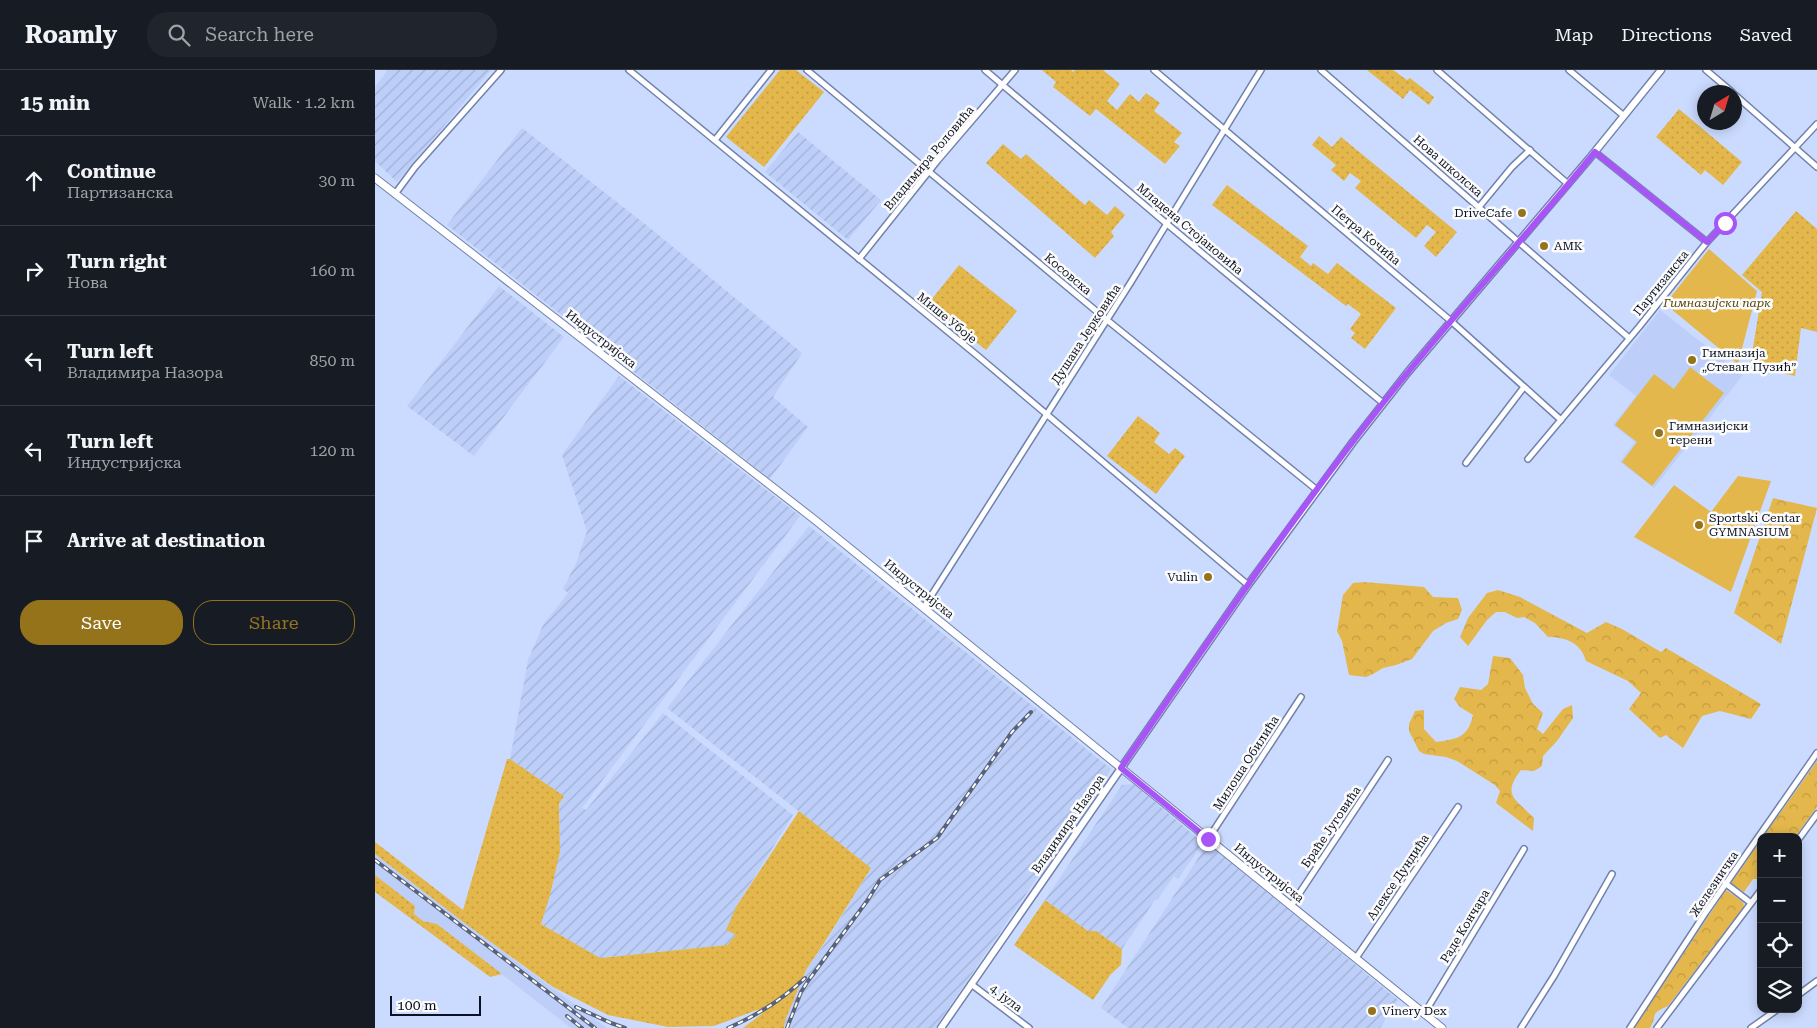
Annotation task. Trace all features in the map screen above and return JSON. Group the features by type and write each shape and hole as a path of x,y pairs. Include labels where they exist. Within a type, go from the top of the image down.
{"main road":[{"name":"Индустријска","path":"375,178 924,607 1442,1028"}],"street":[{"path":"395,194 411,172 501,70"},
{"name":"Мише Убоје","path":"629,70 1047,414 1248,585"},
{"path":"715,140 771,70"},
{"name":"Косовска","path":"807,70 1107,320 1317,490"},
{"name":"Младена Стојановића","path":"985,70 1383,403"},
{"name":"Владимира Роловића","path":"859,259 1015,70"},
{"name":"Петра Кочића","path":"1154,70 1451,321 1561,420"},
{"name":"Душана Јерковића","path":"924,607 1107,320 1261,70"},
{"name":"Нова школска","path":"1321,70 1629,338"},
{"path":"1437,70 1568,184"},
{"path":"1569,70 1624,116"},
{"name":"Владимира Назора","path":"941,1028 1248,585 1317,490 1383,403 1595,152 1661,70"},
{"path":"1706,70 1723,85"},
{"path":"1742,102 1817,167"},
{"name":"Партизанска","path":"1528,459 1707,242 1817,124"},
{"path":"1479,207 1512,167 1530,150"},
{"path":"1595,152 1707,242"},
{"path":"1466,463 1524,387"},
{"name":"Милоша Обилића","path":"1208,839 1301,697"},
{"name":"Железничка","path":"1630,1028 1725,884 1817,753"},
{"name":"Браће Југовића","path":"1291,906 1388,760"},
{"name":"Алексе Дундића","path":"1356,958 1457,807"},
{"path":"1802,835 1817,814"},
{"name":"Раде Кончара","path":"1424,1014 1524,849"},
{"path":"1521,1028 1555,976 1612,874"},
{"path":"1725,884 1751,903"},
{"path":"1657,1028 1757,895"},
{"path":"1802,992 1817,981"},
{"name":"4. јула","path":"971,984 1029,1028"},
{"path":"1751,1028 1772,1013"}],"shaded area":[{"path":"388,70 491,70 397,182 375,161 375,87"},
{"path":"522,128 650,228 802,353 773,397 808,427 770,479 447,225"},
{"path":"798,132 881,200 848,240 765,172"},
{"path":"499,286 564,337 474,456 407,406"},
{"path":"1660,310 1743,375 1654,488 1620,462 1635,442 1613,425 1636,396 1609,375"},
{"path":"619,376 800,516 582,808 586,810 663,713 793,815 736,907 737,935 727,945 599,958 541,924 560,852 559,804 564,796 510,759 528,660 543,625 568,593 563,589 577,561 587,531 562,455"},
{"path":"809,526 1111,769 935,1028 784,1028 785,1021 806,970 827,940 871,868 667,708"},
{"path":"1134,784 1203,843 1178,879 1174,876 1158,899 1155,900 1122,949 1096,931 1088,931 1045,900 1122,785"},
{"path":"1208,843 1398,1000 1380,1028 1128,1028 1101,1008"},
{"path":"375,854 463,922 607,1028 571,1028 437,924 423,921 414,914 415,906 375,875"}],"green space":[{"path":"780,70 796,70 824,92 764,167 726,137"},
{"path":"1042,70 1071,70 1073,72 1075,70 1103,70 1120,84 1107,101 1117,110 1130,94 1139,102 1146,93 1160,103 1154,111 1182,133 1174,142 1180,146 1165,164 1096,109 1090,116 1053,87 1056,82"},
{"path":"1367,70 1393,70 1407,80 1410,78 1434,97 1429,105 1410,90 1403,99"},
{"path":"1679,109 1697,124 1697,130 1704,130 1742,162 1723,185 1705,170 1701,175 1656,137"},
{"path":"1319,136 1332,147 1341,137 1457,232 1436,257 1424,246 1436,232 1427,225 1416,238 1355,188 1361,181 1350,173 1344,181 1331,170 1336,165 1312,145"},
{"path":"1003,144 1021,159 1026,154 1085,205 1089,200 1107,215 1115,206 1125,215 1111,232 1114,236 1095,258 986,163"},
{"path":"1227,185 1308,246 1300,257 1311,266 1313,263 1328,274 1337,263 1396,308 1365,349 1351,338 1355,333 1350,329 1361,314 1348,304 1346,306 1212,205"},
{"path":"1796,211 1817,229 1817,332 1801,328 1795,376 1750,366 1762,292 1742,275"},
{"name":"Гимназијски парк","path":"1709,249 1757,291 1738,364 1665,304"},
{"path":"959,265 1017,311 986,350 928,304"},
{"name":"Гимназијски терени","path":"1690,367 1724,393 1652,486 1622,462 1637,442 1615,425 1654,374 1674,389"},
{"path":"1138,416 1160,433 1154,442 1169,454 1175,448 1185,456 1156,494 1107,456"},
{"name":"Sportski Centar GYMNASIUM","path":"1738,476 1771,481 1731,592 1634,537 1674,485 1711,512"},
{"path":"1773,498 1817,508 1781,644 1734,613"},
{"path":"1364,582 1424,587 1433,597 1458,598 1462,610 1458,619 1446,623 1433,631 1412,659 1383,668 1366,677 1349,675 1342,641 1337,631 1343,595 1353,583"},
{"path":"1498,590 1520,597 1587,633 1606,622 1622,629 1661,652 1666,648 1761,704 1751,719 1720,711 1702,716 1683,748 1666,735 1660,738 1629,709 1641,693 1628,681 1586,661 1577,645 1561,638 1548,637 1535,623 1524,617 1517,618 1505,612 1496,612 1487,620 1468,646 1460,637 1468,618 1487,593"},
{"path":"1493,656 1510,658 1523,675 1525,688 1533,704 1543,713 1537,729 1543,734 1563,709 1572,705 1573,718 1557,741 1543,756 1542,766 1534,771 1521,770 1512,786 1513,797 1534,818 1533,831 1496,803 1500,791 1495,785 1457,761 1446,757 1424,754 1419,751 1409,731 1409,724 1415,711 1424,710 1424,729 1436,742 1450,740 1465,733 1473,715 1460,707 1454,699 1460,687 1481,690 1488,684"},
{"path":"507,759 510,759 564,796 559,804 560,852 541,924 600,958 727,945 736,935 726,930 736,907 799,811 871,868 806,970 785,1021 784,1028 743,1028 763,1013 757,1010 714,1026 668,1027 608,1015 553,987 463,922 375,854 375,842 463,910"},
{"path":"1817,761 1817,807 1798,833 1766,833"},
{"path":"1757,846 1757,879 1753,879 1744,892 1731,883"},
{"path":"375,875 415,906 414,914 423,921 437,924 502,974 490,977 375,892"},
{"path":"1726,890 1743,902 1744,906 1668,1006 1656,1013 1650,1028 1634,1028"},
{"path":"1045,900 1088,931 1096,931 1122,949 1121,965 1111,974 1093,1000 1014,945"}],"railway":[{"path":"787,1028 801,992 880,880 937,838 1012,732 1031,712"},
{"path":"375,860 595,1028"},
{"path":"728,1028 769,1006 805,978"},
{"path":"576,1007 625,1028"},
{"path":"567,1016 582,1028"}],"place":[{"name":"DriveCafe","path":"1522,213"},
{"name":"АМК","path":"1544,246"},
{"name":"Гимназија „Стеван Пузић”","path":"1692,360"},
{"name":"Гимназијски терени","path":"1659,433"},
{"name":"Sportski Centar GYMNASIUM","path":"1699,525"},
{"name":"Vulin","path":"1208,577"},
{"name":"Vinery Dex","path":"1372,1011"}],"route":[{"path":"1208,839 1121,768 1248,585 1353,442 1408,372 1595,152 1707,242 1725,223"}]}
